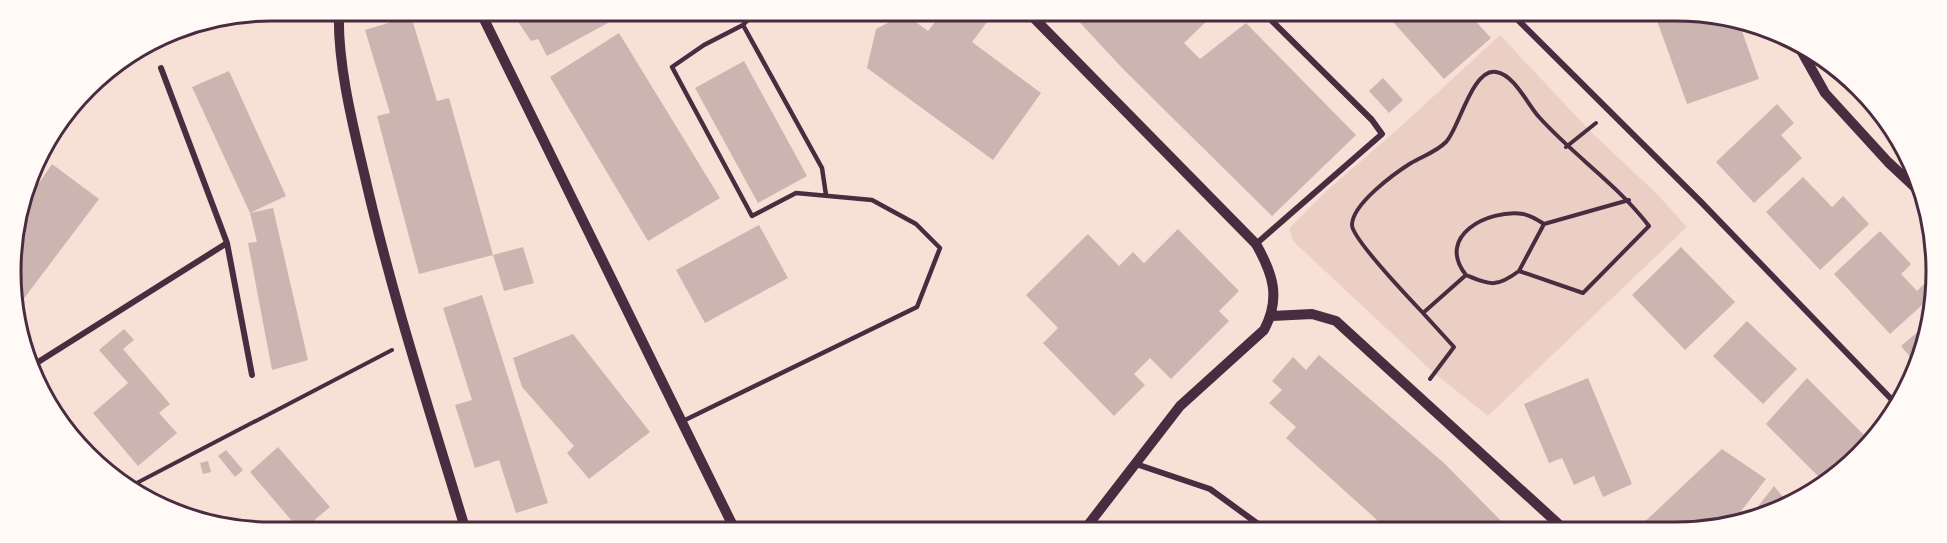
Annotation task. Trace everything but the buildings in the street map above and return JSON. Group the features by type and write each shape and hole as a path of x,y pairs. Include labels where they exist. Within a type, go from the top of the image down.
{"street":[{"path":"340,21 355,136 381,246 463,522"},
{"path":"485,21 731,522"},
{"path":"1037,21 1256,244 1268,264 1275,289 1272,316 1264,330 1180,406 1090,522"},
{"path":"1256,244 1382,134 1372,120 1271,21"},
{"path":"1519,21 1662,162 1891,399"},
{"path":"1804,57 1825,93 1888,162 1909,181"},
{"path":"161,68 227,243 252,375"},
{"path":"38,362 227,243"},
{"path":"1272,316 1312,314 1336,321 1556,522"},
{"path":"1136,464 1210,489 1254,522"}],"lane":[{"path":"681,422 917,307 940,248 916,224 872,200 796,193 752,216 672,67 704,45 747,21"},
{"path":"743,25 822,168 826,195"}],"path":[{"path":"1420,397 1454,347 1356,235 1352,226 1360,207 1396,173 1439,149 1449,140 1460,113 1476,86 1485,74 1493,71 1502,73 1514,83 1535,112 1566,147 1612,183 1649,226 1583,293 1519,271"},
{"path":"1566,147 1589,130 1608,111"},
{"path":"1544,224 1519,271 1503,283 1494,284 1466,275 1456,263 1456,245 1465,232 1482,219 1501,213 1526,214 1544,224 1629,200"},
{"path":"1423,313 1466,275"},
{"path":"137,483 409,342"}],"shaded area":[{"path":"1500,35 1589,130 1657,194 1687,227 1488,416 1434,373 1294,242 1289,229 1325,192 1398,129"}]}
